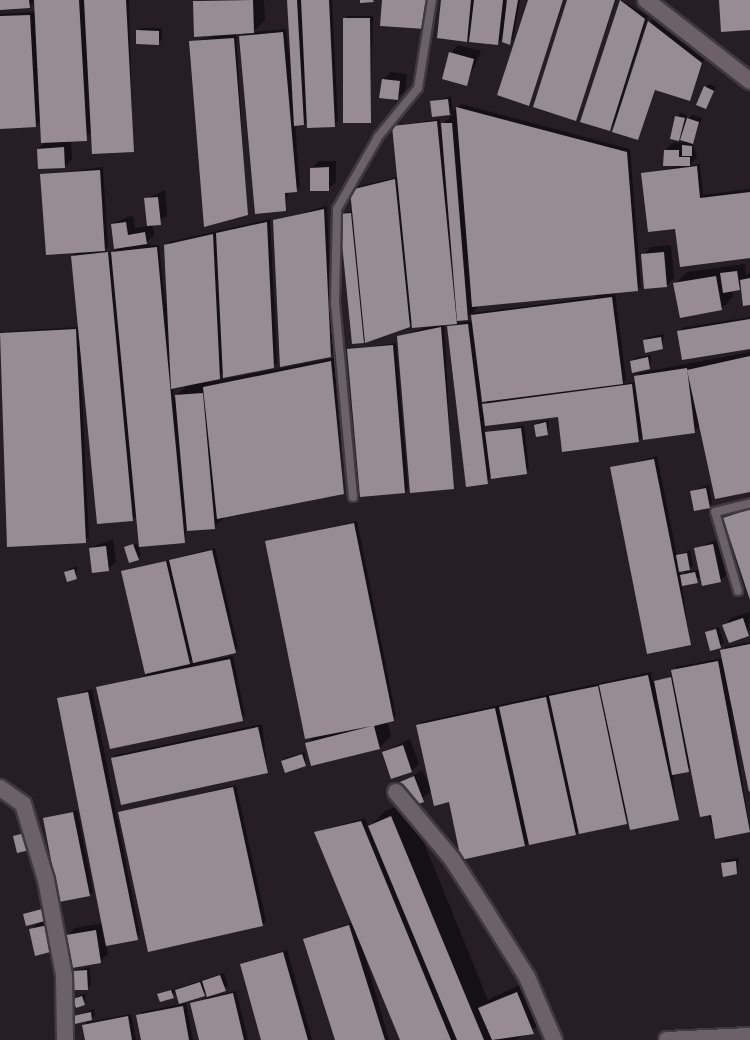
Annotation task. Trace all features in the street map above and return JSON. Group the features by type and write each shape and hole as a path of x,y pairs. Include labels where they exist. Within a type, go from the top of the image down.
{"street":[{"path":"646,0 750,81"},
{"path":"0,788 23,804 46,880 64,975 65,1040"},
{"path":"396,792 452,859 485,910 527,976 554,1040"},
{"path":"667,1040 750,1036"}],"lane":[{"path":"353,497 335,304 337,209 378,137 418,88 432,0"},
{"path":"738,591 715,512 750,503"}],"building":[{"path":"0,0 29,0 30,8 0,10"},
{"path":"34,0 79,0 87,141 41,143"},
{"path":"84,0 126,0 134,152 92,154"},
{"path":"253,0 254,33 194,37 193,1"},
{"path":"287,0 297,0 304,125 294,126"},
{"path":"301,0 329,0 335,127 307,128"},
{"path":"360,0 373,0 374,2 360,3"},
{"path":"382,0 428,0 426,29 380,26"},
{"path":"441,0 471,0 467,42 437,38"},
{"path":"474,0 503,0 498,45 469,42"},
{"path":"507,0 518,0 510,45 502,42"},
{"path":"528,0 563,0 529,106 497,95"},
{"path":"567,0 615,0 576,121 533,107"},
{"path":"620,0 645,19 610,131 580,122"},
{"path":"719,0 750,0 750,30 721,32"},
{"path":"30,15 36,127 0,129 0,16"},
{"path":"343,18 370,18 371,123 343,123"},
{"path":"648,21 702,63 690,101 655,90 638,140 612,132"},
{"path":"136,30 159,31 159,45 136,44"},
{"path":"283,32 297,192 285,193 286,211 255,214 239,36"},
{"path":"234,38 248,215 204,227 189,41"},
{"path":"449,52 474,59 467,86 442,79"},
{"path":"382,79 400,81 398,100 379,98"},
{"path":"704,86 714,91 706,109 696,105"},
{"path":"448,99 450,115 432,117 430,101"},
{"path":"456,107 627,152 638,291 472,307"},
{"path":"675,116 685,118 679,141 670,139"},
{"path":"687,118 699,122 693,144 680,140"},
{"path":"437,121 457,324 412,328 392,126"},
{"path":"441,123 452,123 468,320 457,321"},
{"path":"682,145 692,146 692,156 682,156"},
{"path":"64,147 65,168 38,169 37,149"},
{"path":"664,150 679,150 679,157 690,157 690,166 663,166"},
{"path":"697,166 700,198 750,192 750,258 680,267 675,229 648,232 641,173"},
{"path":"329,167 329,191 310,191 310,168"},
{"path":"100,170 105,251 46,255 40,174"},
{"path":"395,179 410,327 365,343 350,190"},
{"path":"158,197 161,225 147,226 144,198"},
{"path":"324,209 331,357 280,367 273,220"},
{"path":"351,213 364,343 352,344 339,214"},
{"path":"126,222 128,235 145,232 147,244 114,249 111,224"},
{"path":"267,222 274,368 223,378 216,233"},
{"path":"213,234 220,379 171,389 164,245"},
{"path":"157,247 185,543 139,547 111,252"},
{"path":"108,252 133,521 97,524 71,256"},
{"path":"664,252 667,287 644,289 641,254"},
{"path":"737,271 740,290 723,293 720,273"},
{"path":"716,276 722,310 680,318 673,283"},
{"path":"750,278 750,305 743,306 740,280"},
{"path":"612,297 623,384 482,402 471,315"},
{"path":"750,319 750,349 682,360 677,331"},
{"path":"468,324 488,484 466,487 447,326"},
{"path":"441,327 454,489 410,493 397,336"},
{"path":"76,329 86,543 7,547 0,333"},
{"path":"661,337 663,349 645,353 643,340"},
{"path":"393,345 405,493 360,497 347,349"},
{"path":"750,356 750,492 715,499 687,370"},
{"path":"648,357 650,369 632,373 630,361"},
{"path":"331,361 344,494 217,519 203,387"},
{"path":"687,368 695,433 643,440 634,376"},
{"path":"632,384 639,442 562,452 558,417 485,426 482,404"},
{"path":"203,393 215,529 187,531 175,395"},
{"path":"546,422 548,435 536,437 534,425"},
{"path":"521,428 527,474 491,479 485,432"},
{"path":"654,459 691,645 647,654 610,467"},
{"path":"706,488 710,508 694,511 690,491"},
{"path":"750,509 750,600 723,518"},
{"path":"354,523 394,721 374,726 380,749 311,766 305,743 372,726 305,739 265,541"},
{"path":"133,544 139,560 129,563 124,547"},
{"path":"713,544 721,582 702,586 694,548"},
{"path":"106,546 109,571 92,573 89,548"},
{"path":"212,550 236,653 193,663 169,560"},
{"path":"687,553 690,570 679,572 676,555"},
{"path":"166,561 190,664 145,674 121,571"},
{"path":"74,569 77,579 67,582 64,572"},
{"path":"695,572 698,583 682,586 680,575"},
{"path":"743,618 749,636 729,643 722,625"},
{"path":"716,629 721,648 710,651 705,632"},
{"path":"750,644 750,791 749,792 720,650"},
{"path":"230,659 243,721 110,749 96,687"},
{"path":"718,661 750,832 715,839 711,815 700,817 671,670"},
{"path":"648,675 679,820 630,830 599,685"},
{"path":"671,677 689,772 672,775 654,681"},
{"path":"598,686 627,824 579,834 549,696"},
{"path":"88,692 138,940 106,946 57,698"},
{"path":"546,697 576,835 529,845 499,707"},
{"path":"495,708 525,846 461,860 449,802 434,806 416,725"},
{"path":"258,727 268,773 121,805 111,758"},
{"path":"403,745 412,772 391,779 382,752"},
{"path":"302,754 306,766 285,773 281,761"},
{"path":"414,776 424,802 410,807 400,782"},
{"path":"233,787 263,926 148,952 118,812"},
{"path":"73,812 90,896 59,902 43,818"},
{"path":"391,816 484,1040 457,1040 368,826"},
{"path":"361,821 451,1040 400,1040 314,832"},
{"path":"25,833 30,850 17,853 13,836"},
{"path":"736,861 737,874 723,877 721,863"},
{"path":"42,909 45,921 26,926 23,914"},
{"path":"48,925 54,951 35,956 29,929"},
{"path":"349,925 385,1040 335,1040 303,939"},
{"path":"96,930 101,963 72,968 66,935"},
{"path":"283,952 308,1040 261,1040 240,964"},
{"path":"87,970 88,990 74,990 73,971"},
{"path":"220,975 226,991 207,997 202,981"},
{"path":"200,982 205,996 179,1004 175,990"},
{"path":"171,990 174,998 160,1002 157,994"},
{"path":"517,992 534,1034 492,1040 478,1008"},
{"path":"233,993 244,1040 199,1040 190,1003"},
{"path":"82,996 85,1005 76,1008 73,999"},
{"path":"183,1006 189,1040 141,1040 136,1015"},
{"path":"91,1012 92,1020 75,1024 73,1016"},
{"path":"128,1016 132,1040 85,1040 82,1025"}]}
